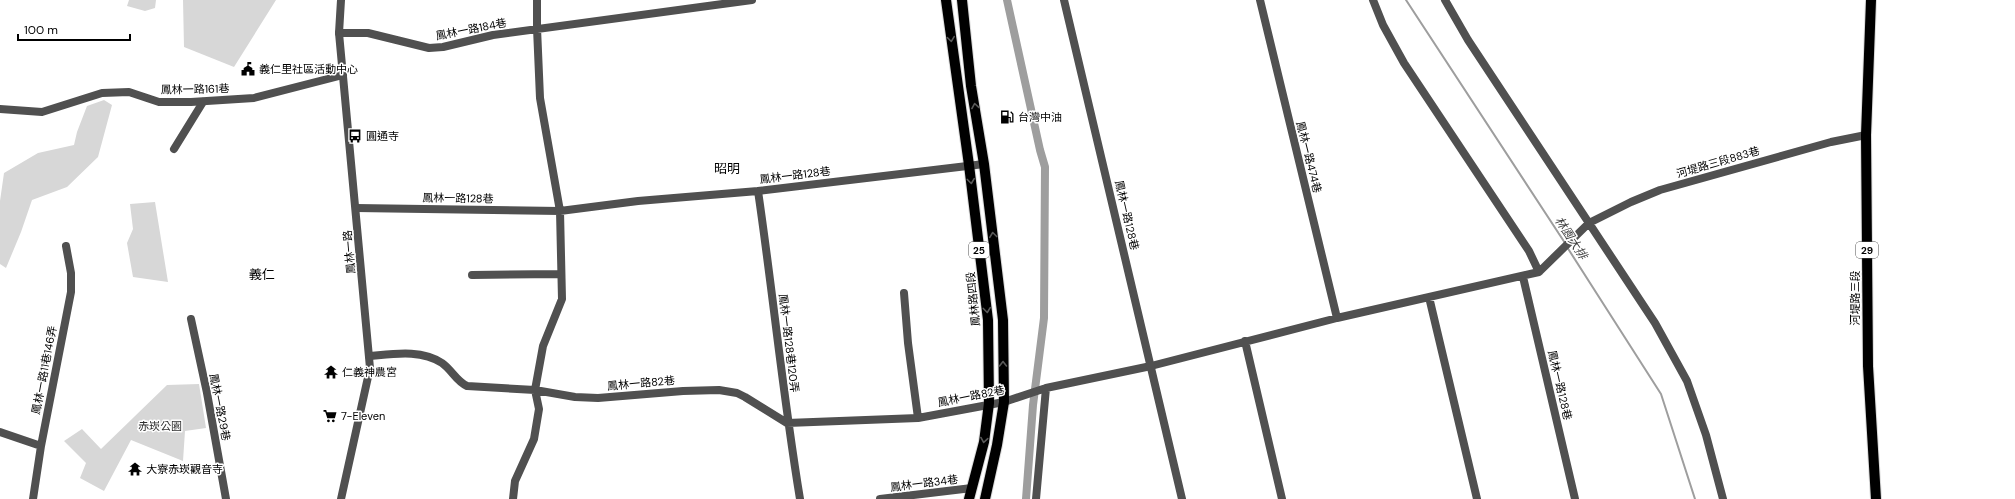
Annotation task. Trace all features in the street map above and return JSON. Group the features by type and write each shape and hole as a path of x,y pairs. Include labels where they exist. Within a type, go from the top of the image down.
{"main road":[{"name":"鳳林路四段","path":"946,0 969,165 988,320 989,403 984,442 968,499"},
{"name":"25","path":"962,0 971,86 984,164 1003,320 1004,402 997,445 985,499"},
{"name":"河堤路三段","path":"1871,0 1866,135 1868,366 1876,499"}],"street":[{"name":"鳳林一路","path":"341,0 339,33 369,356 368,382 341,499"},
{"path":"512,499 515,481 534,439 539,409 536,390 543,346 562,299 560,274 560,211 540,98 536,28 537,0"},
{"name":"鳳林一路184巷","path":"339,33 368,33 429,48 443,47 493,35 536,28 752,0"},
{"name":"鳳林一路128巷","path":"1064,0 1182,499"},
{"name":"鳳林一路474巷","path":"1260,0 1337,318"},
{"path":"1036,499 1043,389 1151,366 1337,318 1523,277 1542,271 1404,62 1383,26 1373,0"},
{"path":"1445,0 1468,40 1586,227 1655,323 1687,381 1706,436 1723,499"},
{"name":"鳳林一路161巷","path":"0,109 42,112 102,93 129,92 159,102 203,102 254,98 343,75"},
{"path":"174,148 203,102"},
{"name":"河堤路三段883巷","path":"1542,271 1586,227 1631,202 1660,190 1831,142 1866,135"},
{"name":"鳳林一路128巷","path":"356,208 560,211 638,201 758,190 984,164"},
{"name":"鳳林一路128巷120弄","path":"758,190 784,380 788,423 800,499"},
{"name":"鳳林一路11巷146弄","path":"33,499 41,446 71,292 71,273 66,246"},
{"path":"472,275 560,274"},
{"name":"鳳林一路128巷","path":"1523,277 1575,499"},
{"path":"904,293 908,344 918,418"},
{"path":"1429,297 1477,499"},
{"name":"鳳林一路29巷","path":"191,319 207,393 226,499"},
{"path":"1245,341 1282,499"},
{"name":"鳳林一路82巷","path":"369,356 409,353 442,362 460,383 467,386 536,390 575,397 598,398 682,391 719,390 741,395 788,423 918,418 989,403 1004,402 1043,389"},
{"path":"0,432 41,446"},
{"name":"鳳林一路34巷","path":"880,499 972,488"}],"green space":[{"path":"129,0 156,0 155,8 145,11 127,6"},
{"path":"183,0 276,0 234,67 184,47"},
{"path":"104,100 112,105 98,157 67,187 32,200 6,268 0,264 0,201 4,173 38,153 74,145 77,132 87,106"},
{"path":"155,202 168,282 133,277 127,243 133,229 130,204"},
{"name":"赤崁公園","path":"199,384 206,428 185,431 183,461 131,440 104,491 80,478 86,463 64,441 82,429 101,449 167,385"}],"waterway":[{"path":"1007,0 1045,167 1044,318 1033,405 1026,499"},
{"name":"林園大排","path":"1406,0 1565,243"},
{"name":"林園大排","path":"1567,247 1661,394 1695,499"}],"place":[{"name":"義仁里社區活動中心","path":"248,69"},
{"name":"台灣中油","path":"1007,117"},
{"name":"圓通寺","path":"355,136"},
{"name":"仁義神農宮","path":"331,372"},
{"name":"7-Eleven","path":"330,416"},
{"name":"大寮赤崁觀音寺","path":"135,469"}],"district":[{"name":"昭明","path":"727,168"},
{"name":"義仁","path":"262,274"}]}
